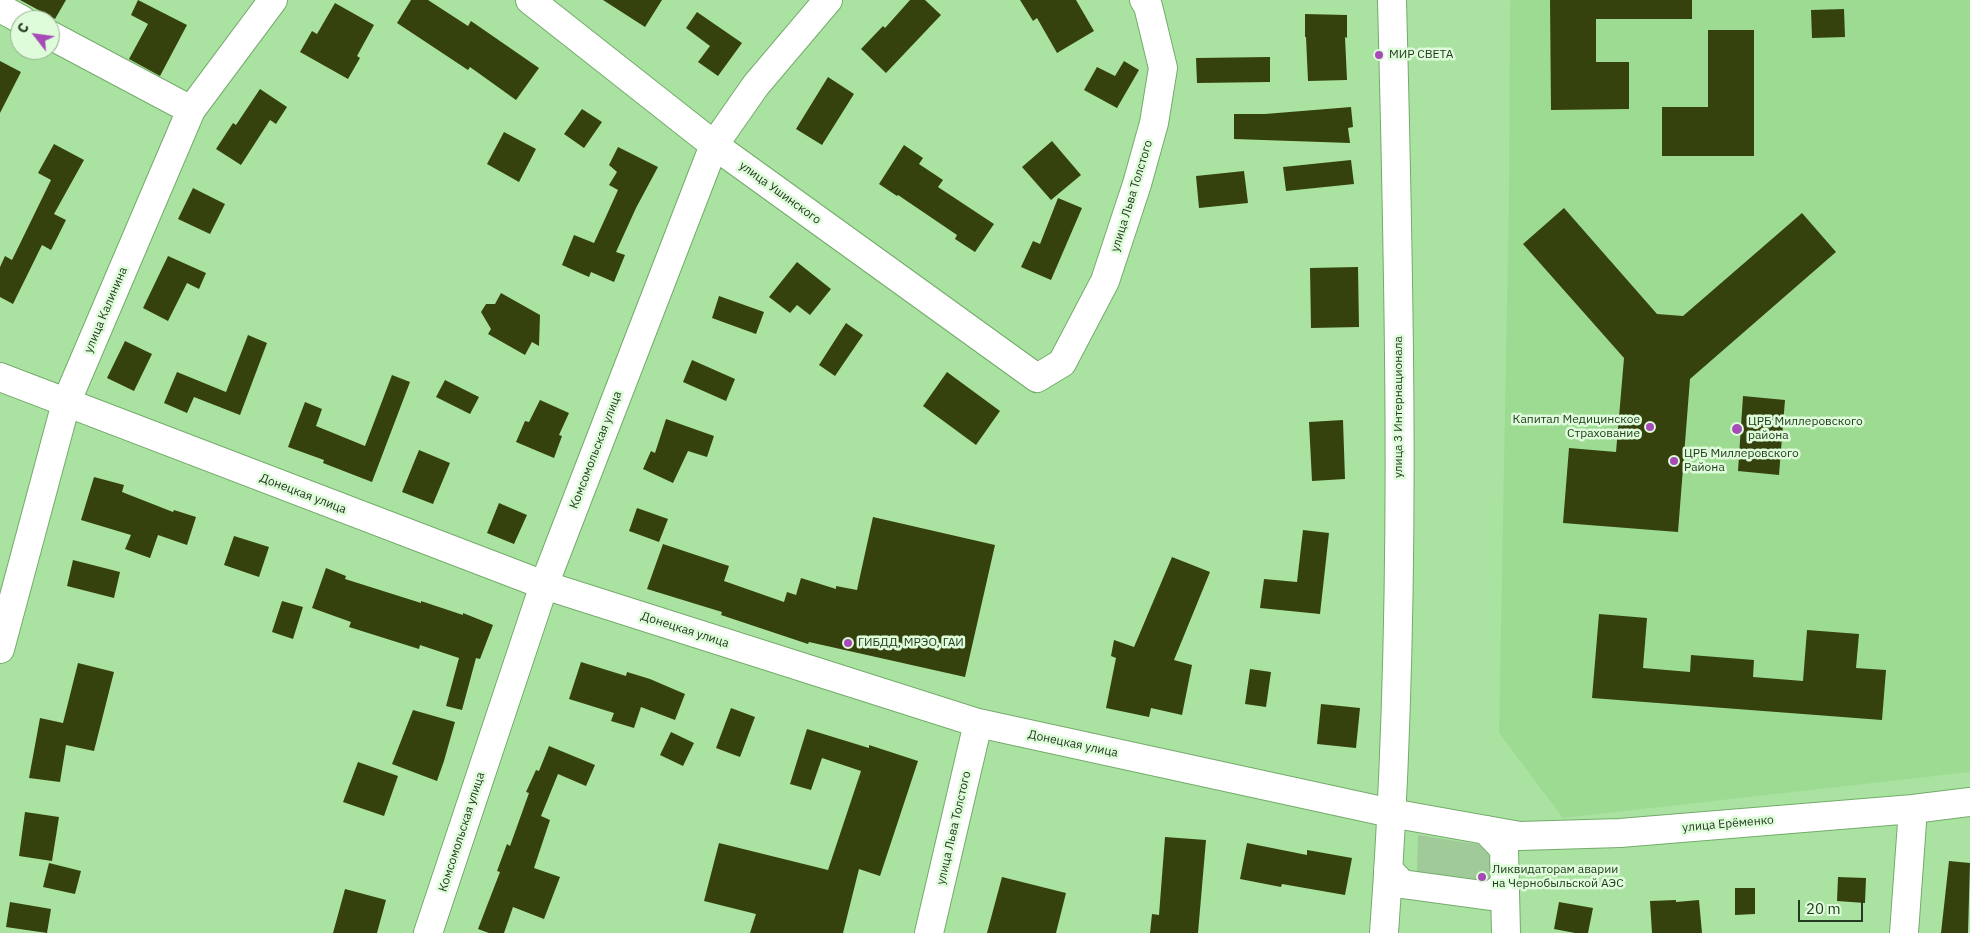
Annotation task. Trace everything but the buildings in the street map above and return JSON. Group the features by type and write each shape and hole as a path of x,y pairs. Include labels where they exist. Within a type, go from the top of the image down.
{"street":[{"name":"улица Калинина","path":"0,649 66,403 191,110 274,0"},
{"name":"улица Ушинского","path":"530,0 714,145 1037,378"},
{"name":"Комсомольская улица","path":"428,933 544,585 714,145 756,85 828,0"},
{"name":"улица 3 Интернационала","path":"1384,933 1397,692 1400,450 1398,216 1392,0"},
{"name":"улица Льва Толстого","path":"1037,378 1062,363 1105,281 1137,184 1154,123 1162,68 1152,2"},
{"path":"60,40 191,110"},
{"name":"Донецкая улица","path":"0,377 544,585 978,723 1391,813"},
{"name":"улица Льва Толстого","path":"929,933 978,723"},
{"name":"улица Ерёменко","path":"1503,838 1620,833 1913,809 1970,802"},
{"path":"1904,933 1913,809"},
{"path":"1391,813 1503,838 1506,933"},
{"path":"1388,869 1402,884 1490,896 1505,884"}],"shaded area":[{"name":"ЦРБ Миллеровского района","path":"1510,0 1970,0 1970,772 1563,818 1499,733 1509,194"},
{"path":"1418,835 1494,847 1493,884 1417,872"}],"place":[{"name":"МИР СВЕТА","path":"1379,55"},
{"name":"Капитал Медицинское Страхование","path":"1650,427"},
{"name":"ЦРБ Миллеровского района","path":"1737,429"},
{"name":"ЦРБ Миллеровского Района","path":"1674,461"},
{"name":"ГИБДД, МРЭО, ГАИ","path":"848,643"},
{"name":"Ликвидаторам аварии на Чернобыльской АЭС","path":"1482,877"}]}
